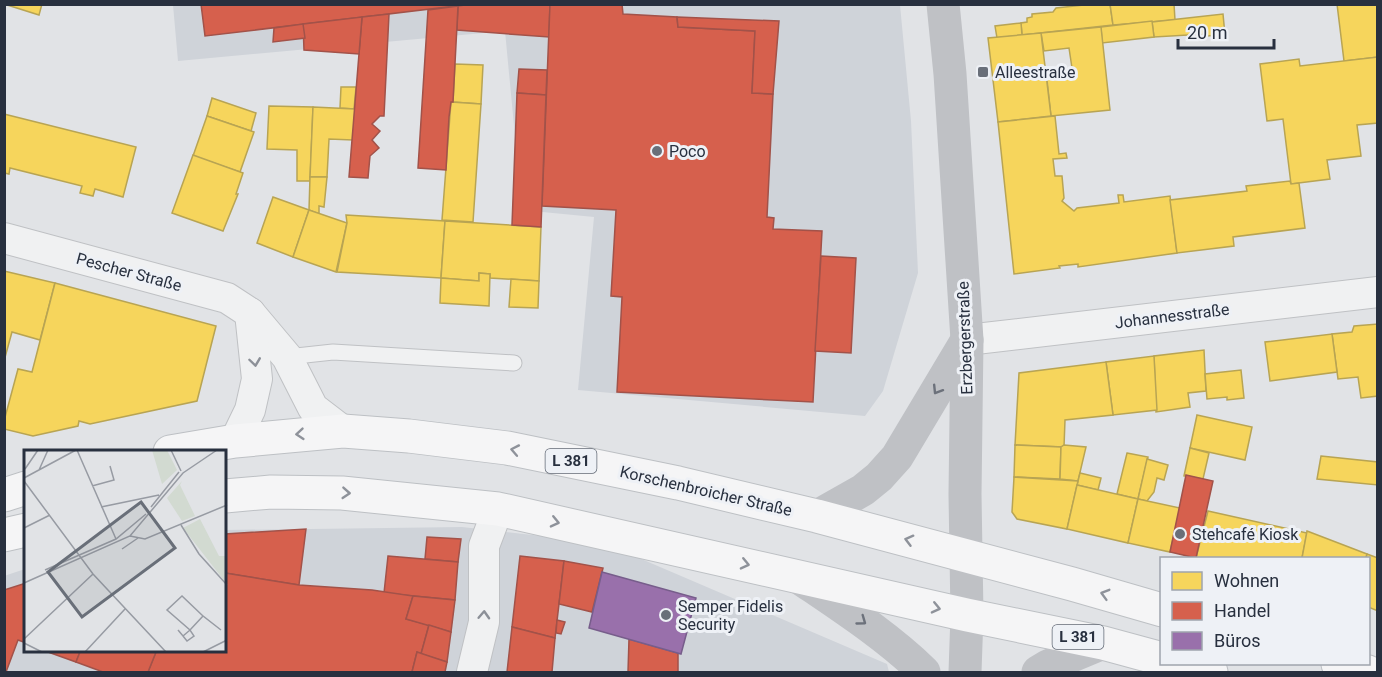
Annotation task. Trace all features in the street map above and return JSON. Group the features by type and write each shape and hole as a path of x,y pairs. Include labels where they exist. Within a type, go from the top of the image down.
{"main road":[{"name":"Erzbergerstraße","path":"943,4 950,74 967,340 965,672"},
{"path":"817,516 863,490 891,464 967,340"},
{"name":"Korschenbroicher Straße","path":"182,450 235,441 343,431 410,436 507,448 678,483 817,516 1160,610"},
{"path":"4,495 24,489"},
{"name":"L 381","path":"226,496 271,492 342,493 498,509 967,615 1103,643 1160,658"},
{"path":"4,535 24,530"},
{"path":"797,576 879,633 924,672"},
{"path":"1038,672 1103,643"},
{"path":"1187,665 1211,672"},
{"path":"1345,665 1368,672"}],"street":[{"name":"Pescher Straße","path":"4,238 227,298 250,313 287,357 313,408 343,431"},
{"name":"Johannesstraße","path":"967,340 1377,292"},
{"path":"235,441 250,410 257,379 250,313"},
{"path":"472,672 484,622 484,546 498,509"}],"lane":[{"path":"287,357 333,352 514,363"}],"shaded area":[{"path":"173,5 900,5 911,121 918,273 883,391 865,416 578,390 594,217 522,210 505,31 178,61"},
{"path":"462,527 604,543 887,664 889,672 5,672 4,576 24,569 24,653 226,653 226,530"}],"building: Wohnen":[{"path":"4,4 42,4 39,15"},
{"path":"1110,4 1113,25 1022,35 1021,23 1027,22 1027,18 1032,17 1032,14 1053,12 1056,8"},
{"path":"1110,4 1174,4 1175,20 1113,25"},
{"path":"1337,4 1378,4 1378,57 1344,61"},
{"path":"1223,14 1225,35 1154,37 1152,22"},
{"path":"1152,21 1154,37 1102,43 1101,27"},
{"path":"1021,23 1022,35 997,38 995,26"},
{"path":"1101,27 1110,110 1051,116 1046,71 1072,68 1069,48 1044,51 1041,33"},
{"path":"1041,33 1051,116 998,122 988,38"},
{"path":"1378,57 1378,123 1357,125 1361,156 1327,160 1330,179 1291,184 1283,119 1267,121 1260,64 1299,59 1300,66"},
{"path":"455,64 483,65 481,104 453,102"},
{"path":"341,87 356,87 354,109 340,108"},
{"path":"212,98 256,113 251,131 207,116"},
{"path":"451,102 481,104 473,222 442,220"},
{"path":"269,106 313,107 310,181 297,181 297,150 267,149"},
{"path":"313,107 355,109 353,140 329,139 327,177 310,177"},
{"path":"4,114 136,147 123,197 95,189 93,196 80,193 82,186 10,168 9,174 4,173"},
{"path":"207,116 254,132 240,172 193,156"},
{"path":"1055,116 1059,154 1066,153 1067,158 1053,159 1055,176 1062,176 1064,198 1062,201 1074,211 1077,208 1119,203 1118,195 1123,195 1124,202 1170,196 1177,253 1078,267 1078,264 1059,266 1060,268 1014,274 998,122"},
{"path":"193,155 243,173 236,194 238,194 223,231 172,213"},
{"path":"310,177 327,177 324,207 319,206 319,214 309,210"},
{"path":"1290,181 1291,184 1299,183 1305,228 1233,237 1234,246 1177,253 1170,200 1247,191 1246,186"},
{"path":"273,197 309,210 293,257 257,243"},
{"path":"309,210 347,223 336,272 293,257"},
{"path":"346,215 445,221 441,278 337,272 347,223"},
{"path":"445,221 541,227 539,281 490,278 490,274 479,273 479,281 441,278"},
{"path":"4,271 55,283 40,340 12,332 4,361"},
{"path":"479,273 490,274 489,306 440,303 441,278 479,281"},
{"path":"511,279 539,281 538,308 509,307"},
{"path":"55,283 216,326 197,401 90,424 79,421 78,426 33,436 4,429 4,421 18,369 32,372"},
{"path":"1378,324 1378,396 1361,398 1358,377 1338,379 1332,334 1352,332 1354,326"},
{"path":"1332,334 1337,372 1270,381 1265,342"},
{"path":"1204,350 1206,391 1188,393 1190,407 1156,412 1154,356"},
{"path":"1154,356 1157,410 1113,415 1106,362"},
{"path":"1106,362 1113,415 1065,420 1064,447 1015,445 1019,373"},
{"path":"1241,370 1244,398 1207,399 1205,374"},
{"path":"1197,415 1252,427 1245,460 1190,448"},
{"path":"1015,445 1061,447 1060,479 1014,477"},
{"path":"1064,445 1086,447 1078,481 1060,479 1061,447"},
{"path":"1190,448 1209,453 1203,479 1184,476"},
{"path":"1127,453 1148,457 1138,499 1117,494"},
{"path":"1321,456 1378,462 1378,485 1317,479"},
{"path":"1147,459 1168,465 1164,480 1157,478 1154,492 1147,501 1138,499"},
{"path":"1080,473 1101,478 1098,490 1077,485"},
{"path":"1014,477 1078,481 1067,529 1017,519 1012,512"},
{"path":"1077,485 1138,499 1128,543 1067,529"},
{"path":"1138,499 1180,508 1170,552 1128,543"},
{"path":"1208,511 1307,533 1302,557 1196,557"},
{"path":"1307,531 1367,554 1366,557 1302,557"},
{"path":"1367,554 1378,558 1378,611 1370,608 1370,557 1366,557"}],"building: Handel":[{"path":"201,4 472,4 205,36"},
{"path":"550,4 549,37 457,30 458,6"},
{"name":"Poco","path":"550,4 622,4 623,14 677,17 678,27 755,31 752,93 773,94 767,217 774,218 773,229 822,231 813,402 617,392 622,297 611,296 616,210 542,206"},
{"path":"458,6 453,102 451,102 449,117 446,170 418,168 428,10"},
{"path":"389,14 384,116 380,116 372,124 380,131 372,140 379,148 370,156 368,178 349,177 362,17"},
{"path":"362,17 359,54 304,50 303,24"},
{"path":"677,17 779,21 773,94 752,93 755,31 678,27"},
{"path":"303,24 305,38 273,42 274,28"},
{"path":"519,69 547,70 546,95 517,93"},
{"path":"517,93 546,95 541,227 512,225"},
{"path":"821,256 856,258 851,353 815,351"},
{"path":"1186,475 1213,481 1196,557 1170,552"},
{"path":"306,529 299,585 226,573 226,534"},
{"path":"427,537 461,539 458,562 425,559"},
{"path":"388,556 458,562 455,600 384,593"},
{"path":"520,556 564,561 555,638 512,627"},
{"path":"564,561 603,568 592,612 559,604"},
{"path":"226,573 299,585 372,590 413,596 406,619 429,625 421,654 417,652 412,672 148,672 156,653 226,653"},
{"path":"24,584 24,642 18,640 6,672 4,672 4,590"},
{"path":"413,596 455,600 451,632 406,619"},
{"path":"557,620 565,622 561,634 556,633"},
{"path":"429,625 451,632 447,662 421,654"},
{"path":"512,627 555,638 552,672 507,672"},
{"path":"629,639 678,653 678,672 628,672"},
{"path":"417,652 447,662 445,672 412,672"},
{"path":"51,653 80,653 76,662"},
{"path":"80,653 156,653 148,672 103,672 76,662"}],"building: Büros":[{"path":"602,572 696,598 681,654 589,628"}],"place":[{"name":"Alleestraße","path":"983,72"},
{"name":"Poco","path":"657,151"},
{"name":"Stehcafé Kiosk","path":"1180,534"},
{"name":"Semper Fidelis Security","path":"666,615"}]}
